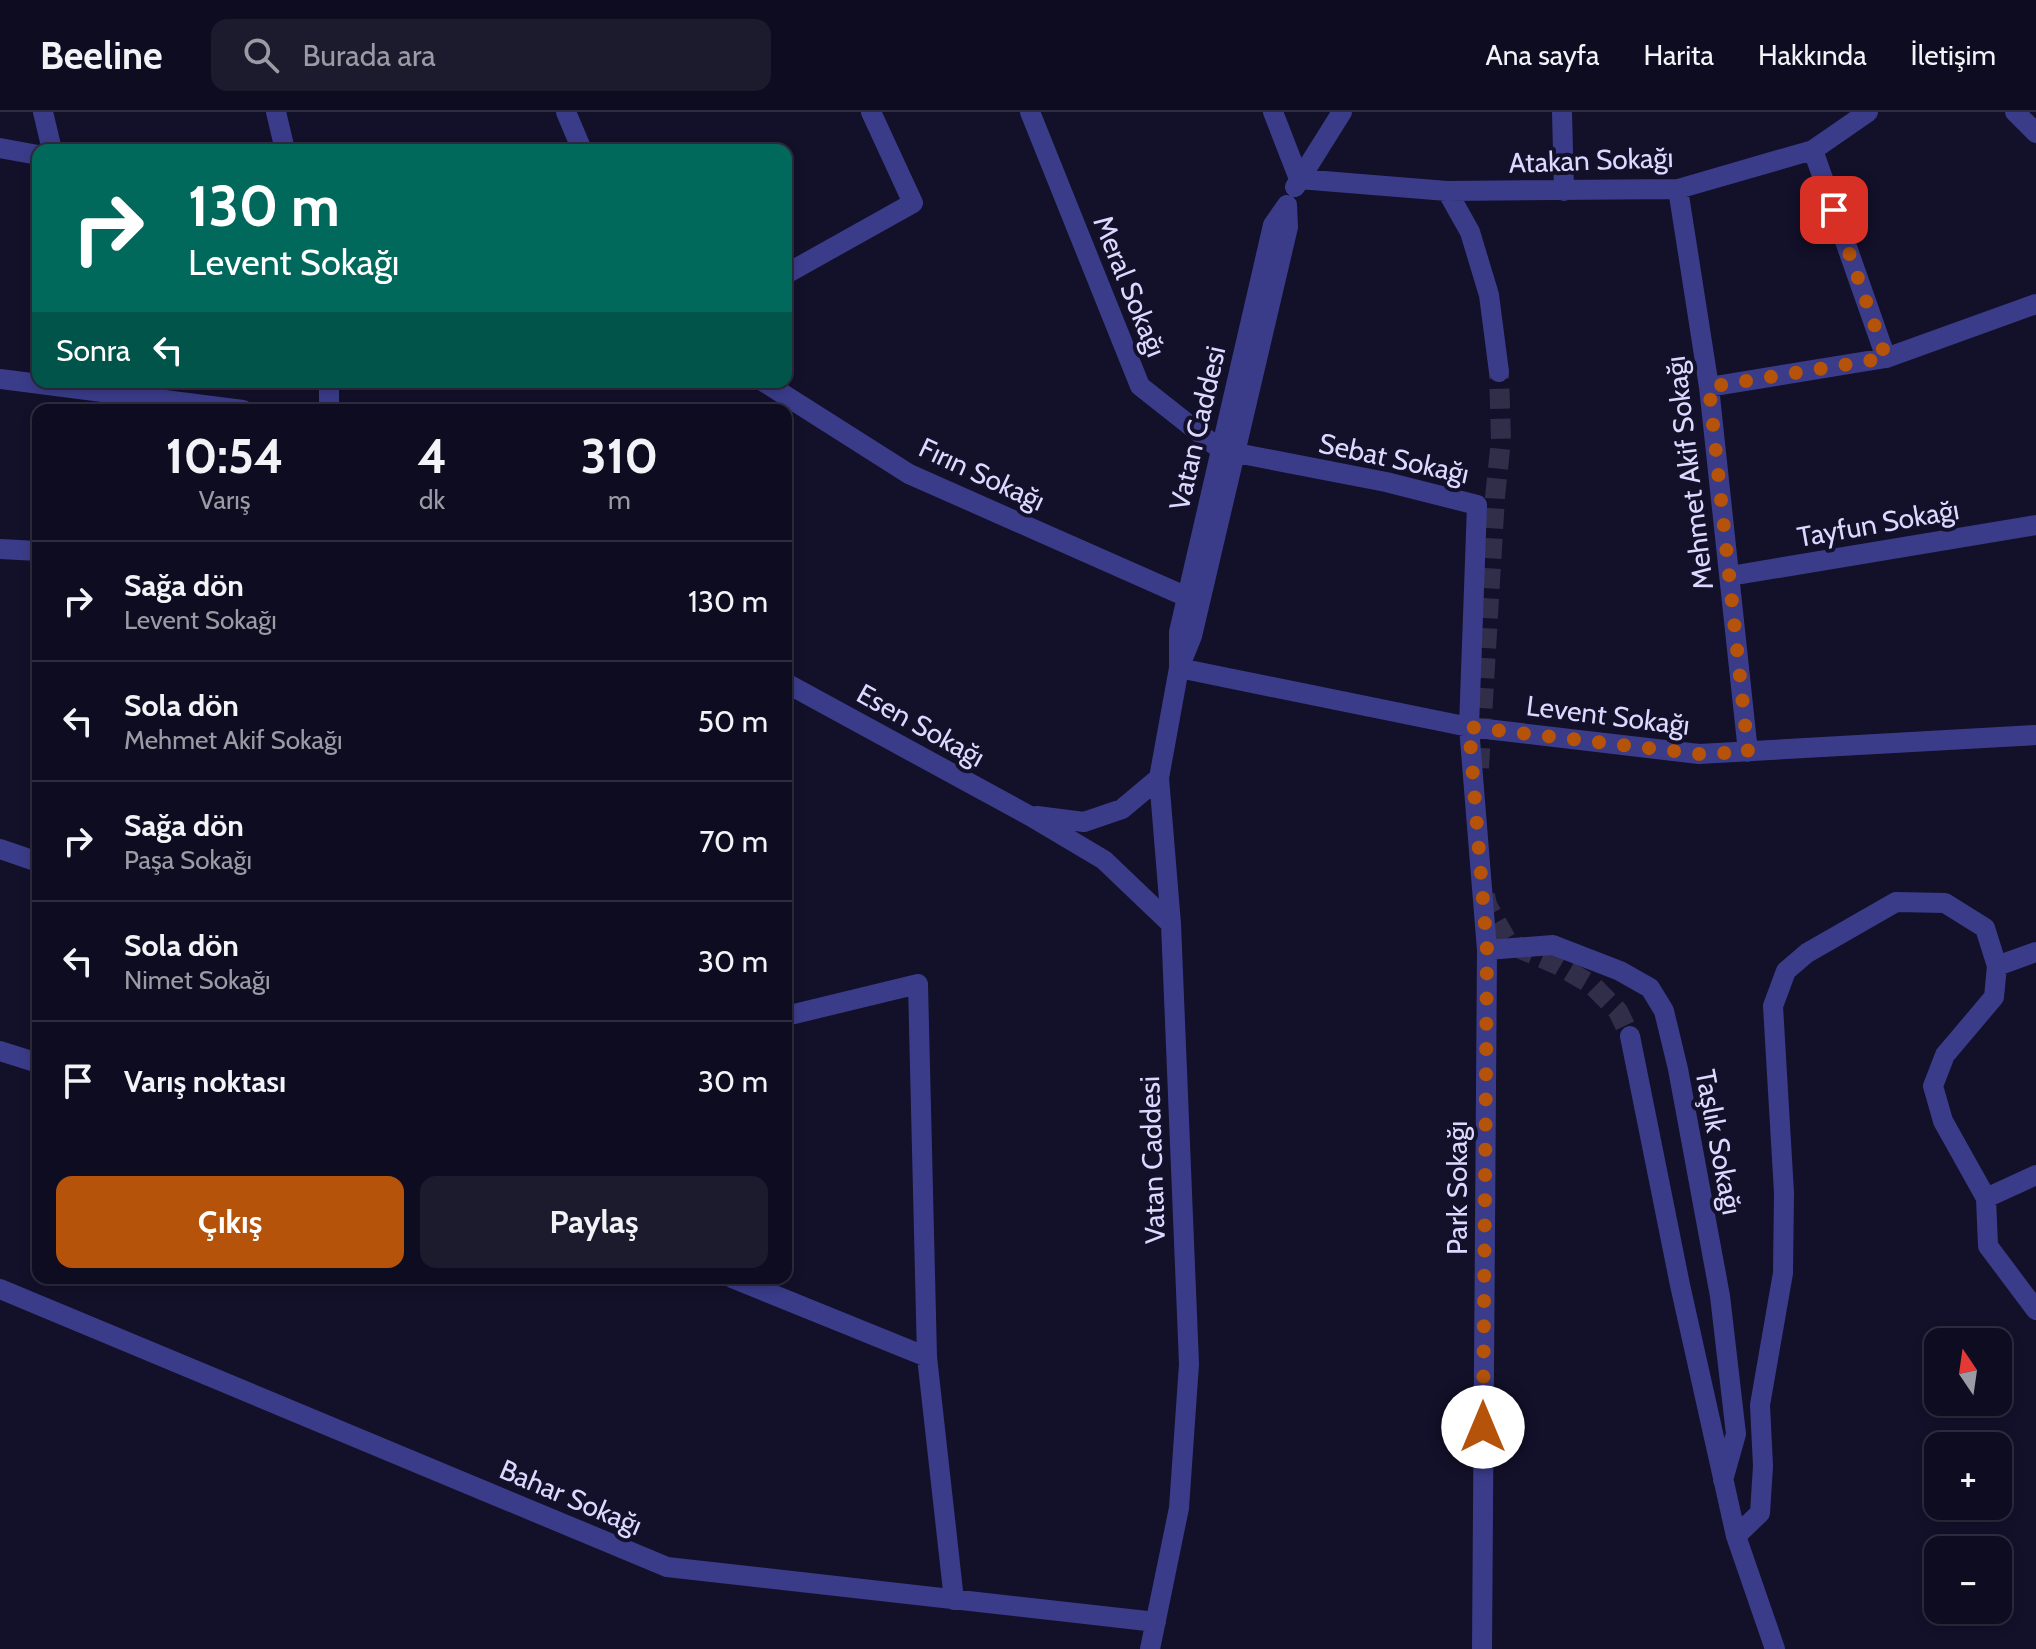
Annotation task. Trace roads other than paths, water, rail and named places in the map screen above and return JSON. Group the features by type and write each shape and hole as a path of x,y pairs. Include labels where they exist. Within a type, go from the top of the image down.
{"street":[{"path":"43,112 51,144"},
{"path":"276,112 284,144"},
{"path":"566,112 579,144"},
{"path":"792,271 913,203 871,112"},
{"name":"Meral Sokağı","path":"1030,112 1140,386 1228,451"},
{"path":"1273,112 1299,179"},
{"name":"Vatan Caddesi","path":"1179,668 1192,636 1273,225 1342,112"},
{"path":"1562,112 1564,191"},
{"name":"Atakan Sokağı","path":"1299,179 1447,191 1678,189 1813,150 1868,112"},
{"path":"2015,112 2036,133"},
{"path":"0,148 32,154"},
{"path":"1813,150 1886,358"},
{"name":"Mehmet Akif Sokağı","path":"1678,189 1709,387 1748,752"},
{"path":"1447,191 1470,232 1489,295 1499,372"},
{"path":"1709,387 1886,358 2036,304"},
{"path":"0,379 32,383"},
{"path":"65,388 191,404"},
{"name":"Fırın Sokağı","path":"773,388 909,474 1187,597"},
{"name":"Vatan Caddesi","path":"1150,1649 1179,1508 1189,1364 1171,924 1159,778 1179,668 1179,632 1228,451"},
{"name":"Sebat Sokağı","path":"1228,451 1386,482 1477,505 1469,727"},
{"name":"Tayfun Sokağı","path":"1730,576 2036,525"},
{"path":"0,549 32,551"},
{"name":"Levent Sokağı","path":"1179,668 1469,727 1699,754 2036,735"},
{"name":"Esen Sokağı","path":"792,686 1030,816 1104,860 1171,924"},
{"name":"Park Sokağı","path":"1469,727 1487,950 1482,1649"},
{"name":"Esen Sokağı","path":"1030,816 1084,822 1122,809 1159,778"},
{"path":"0,849 32,860"},
{"path":"1736,1536 1760,1513 1763,1466 1760,1405 1783,1273 1784,1193 1773,1006 1786,971 1807,953 1896,902 1945,903 1985,928 1997,966 1994,997 1945,1055 1933,1086 1943,1121 1986,1198 1988,1246 2036,1310"},
{"name":"Taşlık Sokağı","path":"1487,950 1553,945 1620,971 1650,988 1664,1011 1678,1069 1720,1296 1736,1434 1723,1480"},
{"path":"1997,966 2036,952"},
{"path":"792,1015 918,984 927,1357 954,1600"},
{"name":"Taşlık Sokağı","path":"1630,1036 1680,1285 1736,1536 1775,1649"},
{"path":"0,1051 32,1061"},
{"path":"1986,1198 2036,1175"},
{"path":"747,1284 927,1357"},
{"name":"Bahar Sokağı","path":"0,1289 667,1567 1156,1622"}],"tunnel":[{"path":"1479,768 1501,440 1499,372"},
{"path":"1485,895 1487,905 1506,939 1592,985 1618,1011 1630,1036"}]}
